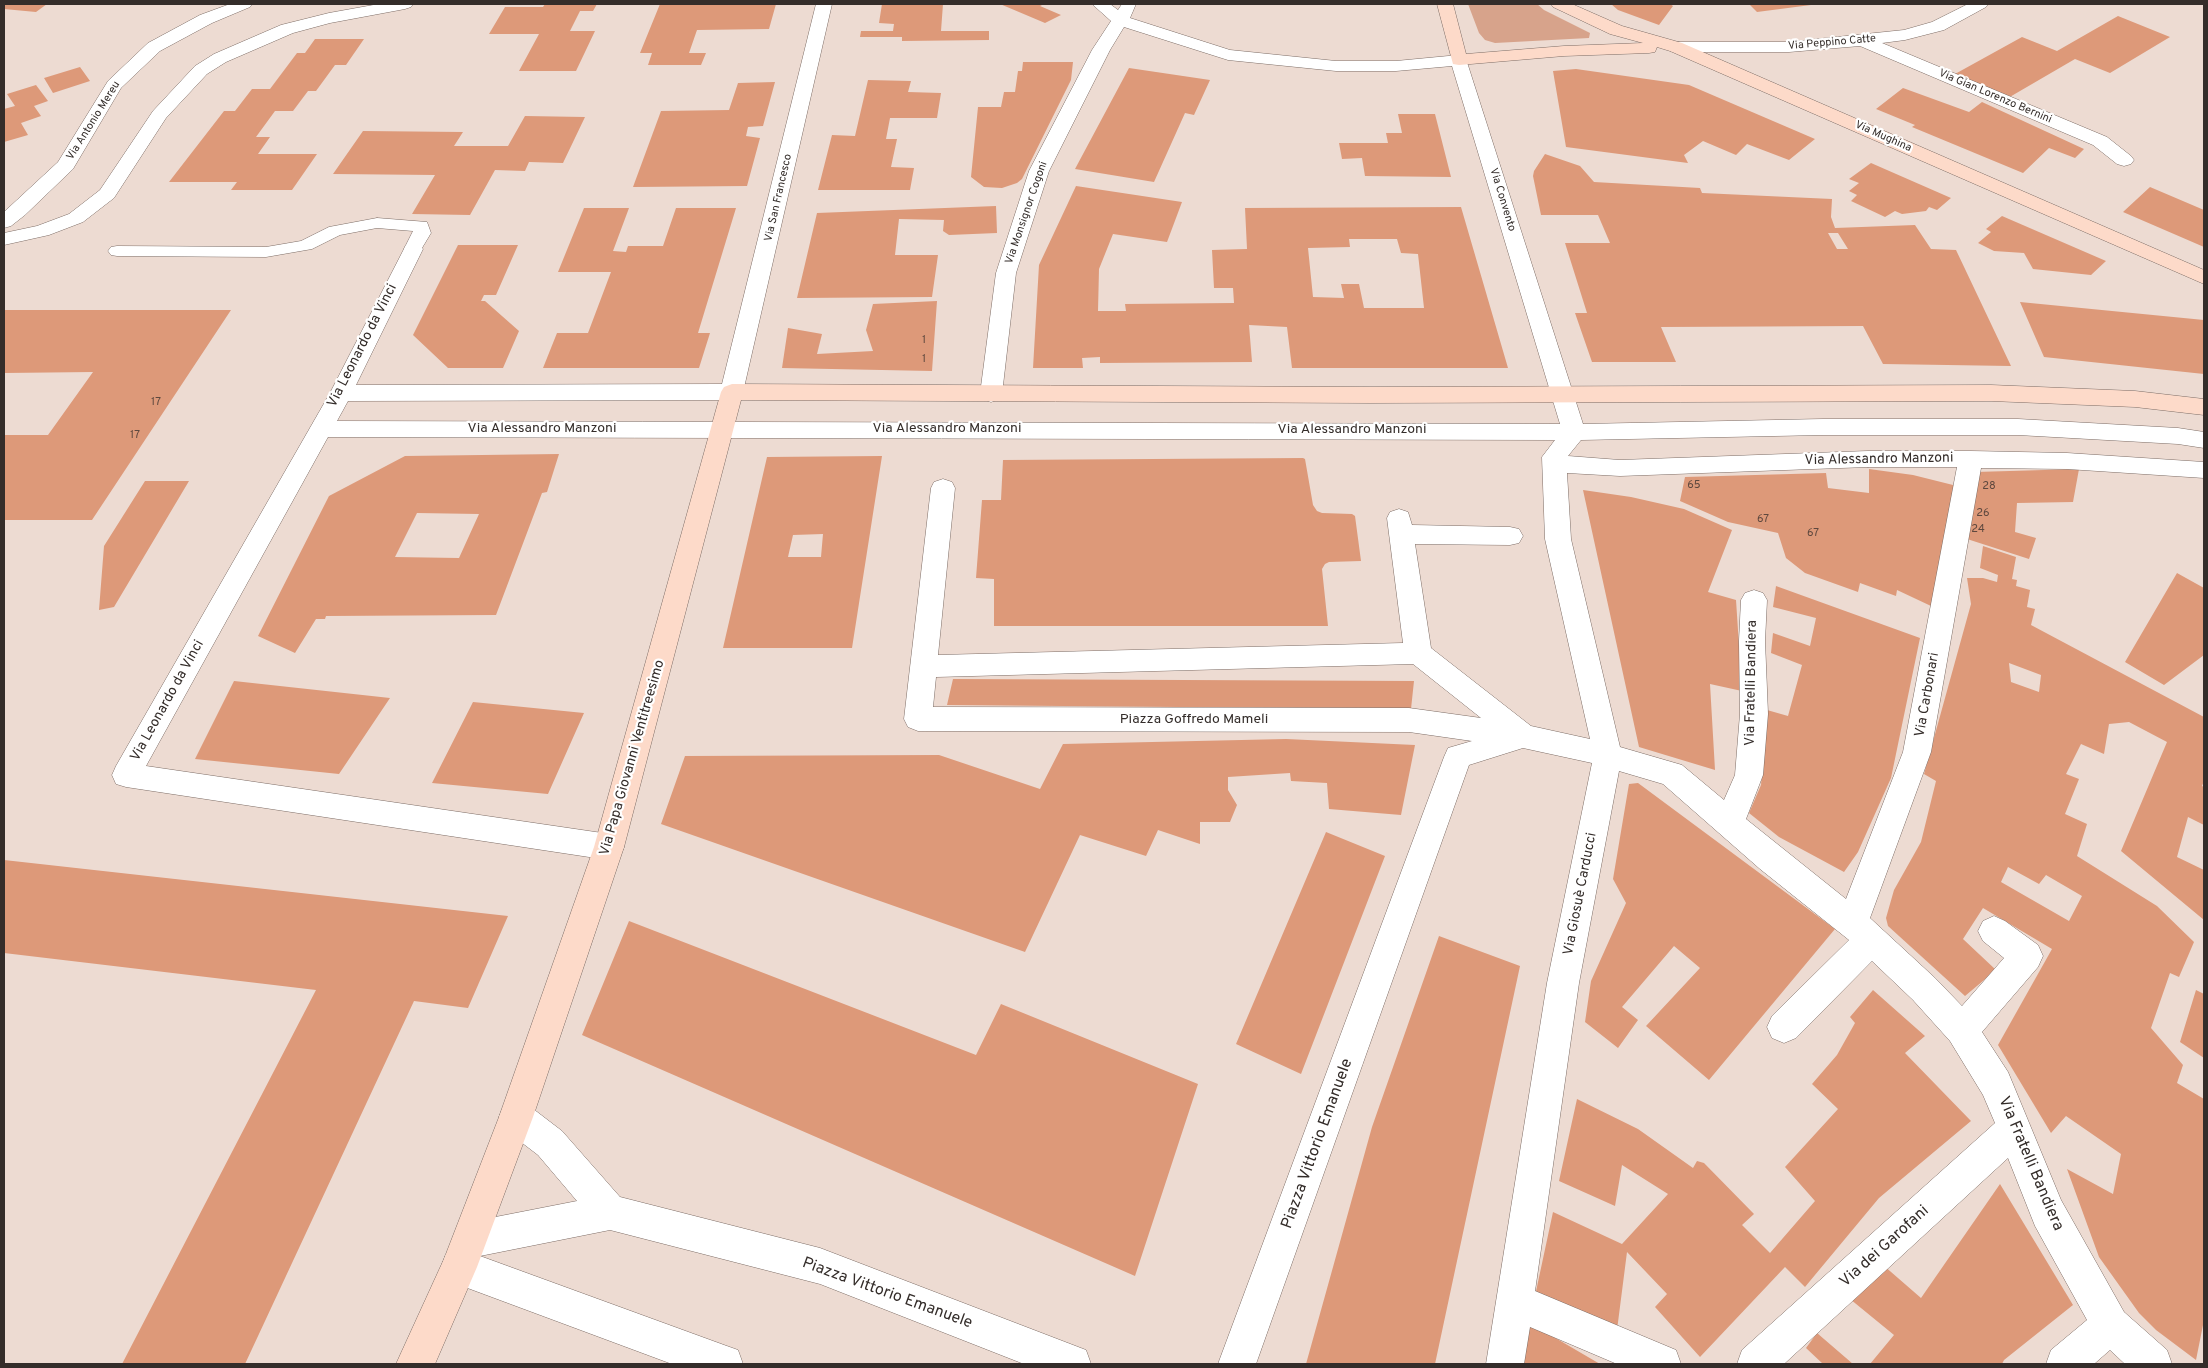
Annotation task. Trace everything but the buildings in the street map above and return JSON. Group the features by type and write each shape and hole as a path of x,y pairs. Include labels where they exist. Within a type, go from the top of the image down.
{"street":[{"name":"Via Antonio Mereu","path":"4,222 18,212 66,165 114,85 154,47 206,19 244,4"},
{"path":"4,239 42,231 76,218 107,194 159,115 201,70 220,58 287,30 329,18 405,4"},
{"name":"Via San Francesco","path":"732,392 824,4"},
{"path":"1100,4 1125,12 1228,55 1336,66 1396,66 1564,51 1676,46"},
{"name":"Via Convento","path":"1445,4 1459,60 1562,394"},
{"name":"Via Mughina","path":"1559,4 1616,30 1676,46 2204,278"},
{"name":"Via Peppino Catte","path":"1676,46 1789,47 1906,35 1938,26 1980,4"},
{"name":"Via Monsignor Cogoni","path":"991,394 1006,273 1039,171 1101,50 1125,12"},
{"name":"Via Gian Lorenzo Bernini","path":"1862,41 2100,141 2124,160"},
{"name":"Via Leonardo da Vinci","path":"413,249 340,393 126,775 609,847"},
{"name":"Via Papa Giovanni Ventitreesimo","path":"516,1118 609,847 732,392"},
{"path":"340,393 1991,393 2135,399 2204,407"},
{"path":"1554,464 1554,457 1574,432 1562,394"},
{"name":"Via Alessandro Manzoni","path":"320,429 1369,430 1574,432 2018,427 2178,436 2204,440"},
{"name":"Via Alessandro Manzoni","path":"1554,464 1620,468 1868,459 1971,459 2067,461 2204,470"},
{"name":"Via Carbonari","path":"1862,932 1917,752 1971,459"},
{"name":"Via Giosuè Carducci","path":"1505,1364 1563,983 1608,755 1558,539 1554,464"},
{"name":"Piazza Goffredo Mameli","path":"943,488 918,720 1409,720 1523,736 1608,755"},
{"path":"923,666 1418,653 1400,526 1510,536"},
{"name":"Via Fratelli Bandiera","path":"1729,823 1750,774 1754,714 1752,641 1754,600"},
{"name":"Piazza Goffredo Mameli","path":"1418,653 1523,736"},
{"name":"Piazza Goffredo Mameli","path":"1398,924 1458,756 1523,736"},
{"name":"Via Fratelli Bandiera","path":"1608,755 1672,774 1771,859 1862,932 1924,989 1962,1030 1996,1084 2048,1213 2111,1325 2153,1364"},
{"name":"Piazza Vittorio Emanuele","path":"1237,1364 1398,924"},
{"path":"1962,1030 2027,956 1994,931"},
{"path":"1784,1027 1862,932"},
{"path":"414,1364 464,1253 516,1118 550,1143 610,1212"},
{"name":"Via dei Garofani","path":"1756,1364 2014,1129"},
{"name":"Piazza Vittorio Emanuele","path":"464,1253 610,1212 820,1266 1072,1364"},
{"path":"464,1253 724,1364"},
{"path":"1514,1301 1662,1364"},
{"path":"2065,1364 2111,1325"}],"lane":[{"path":"117,251 266,252 306,245 334,231 377,222 421,226 422,233 413,249"}],"shaded area":[{"path":"1468,4 1537,4 1544,10 1590,33 1589,38 1495,43 1485,40 1479,33"}]}
